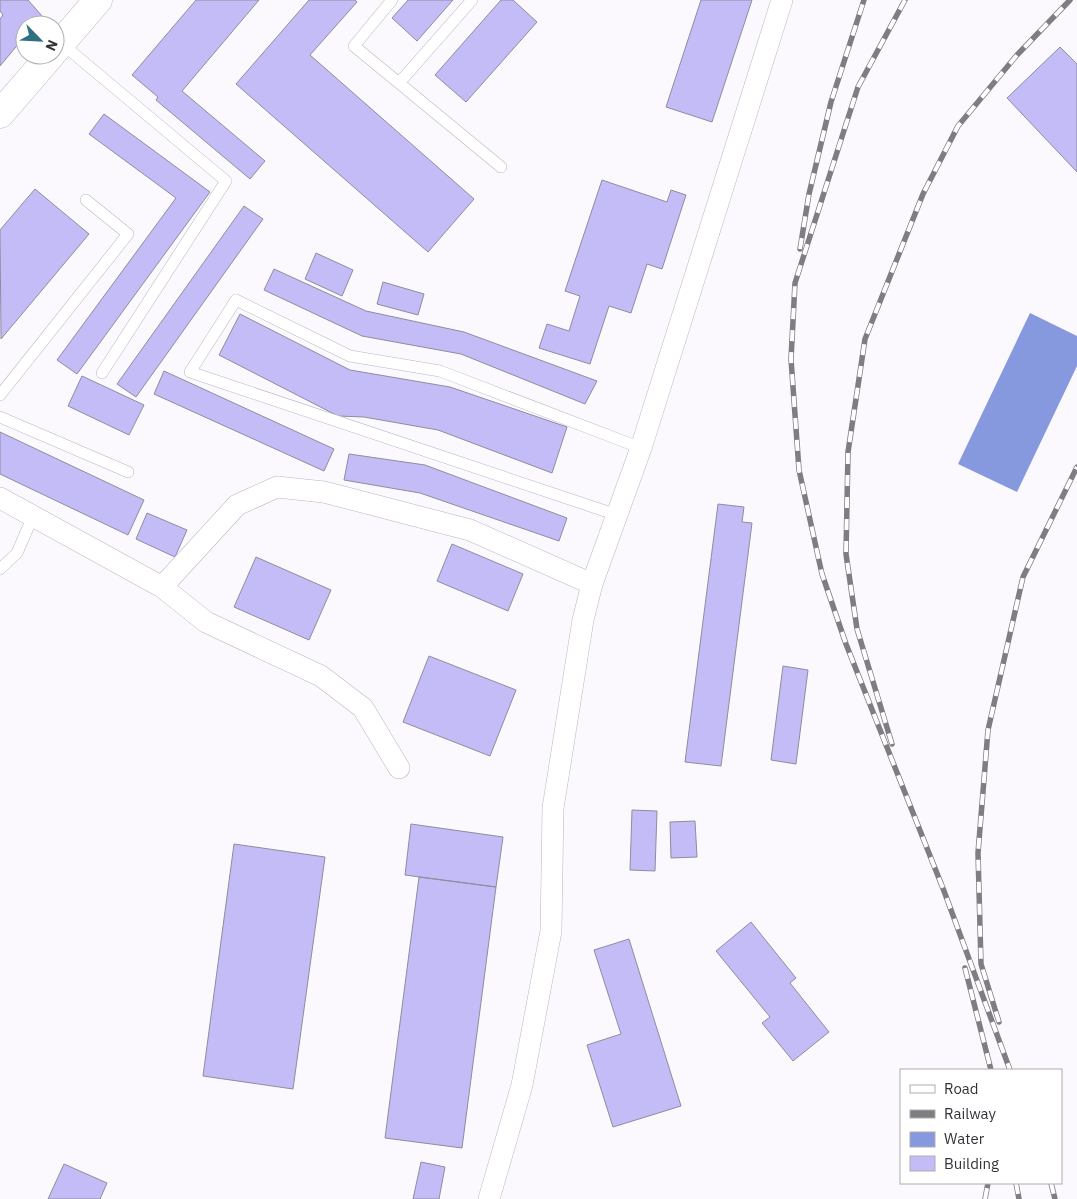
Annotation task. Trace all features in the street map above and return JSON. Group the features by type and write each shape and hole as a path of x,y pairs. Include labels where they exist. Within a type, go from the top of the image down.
{"main road":[{"path":"65,38 98,0"},
{"path":"0,114 42,65"}],"street":[{"path":"489,1199 522,1085 551,931 553,808 583,620 592,584 640,448 782,0"},
{"path":"162,588 237,506 277,487 324,492 470,530 592,584"},
{"path":"0,498 162,588 206,622 321,676 362,708 399,768"}],"lane":[{"path":"392,0 354,46 501,167"},
{"path":"400,83 472,0"},
{"path":"65,56 226,181 102,373"},
{"path":"0,395 128,234 86,200"},
{"path":"617,515 190,372 236,300 350,356 440,371 640,448"},
{"path":"0,417 128,472"},
{"path":"0,569 17,553 33,516"}],"water":[{"path":"1030,313 1077,336 1077,366 1017,492 958,464"}],"building":[{"path":"0,0 28,0 41,15 15,15 15,48 0,66 0,19 3,15 0,11"},
{"path":"196,0 259,0 182,91 265,161 250,179 156,100 158,97 132,75"},
{"path":"309,0 355,0 357,2 310,55 474,199 428,252 236,84"},
{"path":"408,0 453,0 417,41 392,18"},
{"path":"501,0 513,0 537,22 466,102 435,75"},
{"path":"701,0 752,0 712,122 666,107"},
{"path":"1060,47 1077,64 1077,172 1007,98"},
{"path":"104,114 210,192 77,374 57,360 176,198 89,134"},
{"path":"602,180 667,202 671,190 686,195 662,269 647,264 631,313 609,306 590,364 539,348 547,324 569,331 580,296 565,291"},
{"path":"35,189 89,234 1,339 0,230"},
{"path":"244,206 263,219 136,397 117,384"},
{"path":"316,253 353,270 342,296 305,279"},
{"path":"274,269 366,311 464,332 597,381 585,404 461,354 362,336 264,290"},
{"path":"383,282 424,294 418,315 377,304"},
{"path":"240,314 350,370 450,387 567,427 552,473 438,430 364,417 338,416 219,355"},
{"path":"164,371 334,449 324,471 154,394"},
{"path":"82,376 144,405 129,435 68,406"},
{"path":"0,432 144,500 128,535 0,474"},
{"path":"349,454 425,465 567,518 559,541 420,493 344,480"},
{"path":"718,504 744,507 742,522 752,523 721,766 685,762"},
{"path":"147,513 187,530 175,557 136,539"},
{"path":"452,544 523,574 508,611 437,581"},
{"path":"256,557 331,590 309,640 234,607"},
{"path":"429,656 516,690 490,756 403,722"},
{"path":"783,666 808,670 796,764 771,760"},
{"path":"632,810 657,811 655,871 630,870"},
{"path":"695,821 697,857 671,858 670,822"},
{"path":"411,824 503,837 496,887 405,875"},
{"path":"234,844 325,857 293,1089 203,1076"},
{"path":"419,877 496,887 462,1148 385,1138"},
{"path":"751,922 796,978 790,983 829,1032 793,1061 762,1023 770,1017 716,951"},
{"path":"629,939 681,1106 613,1127 587,1045 621,1034 594,950"},
{"path":"421,1162 445,1167 439,1199 413,1199"},
{"path":"64,1164 107,1183 100,1199 48,1199"}],"railway":[{"path":"800,249 809,194 831,102 864,0"},
{"path":"905,0 858,87 795,283 791,359 799,470 822,574 846,644 944,891 1010,1069"},
{"path":"892,744 857,629 846,554 848,452 865,339 923,194 958,126 1017,55 1070,0"},
{"path":"999,1022 981,964 978,853 988,730 1023,577 1077,467"},
{"path":"965,968 991,1069"},
{"path":"985,1199 988,1184"},
{"path":"1016,1184 1019,1199"},
{"path":"1051,1184 1055,1199"}]}
